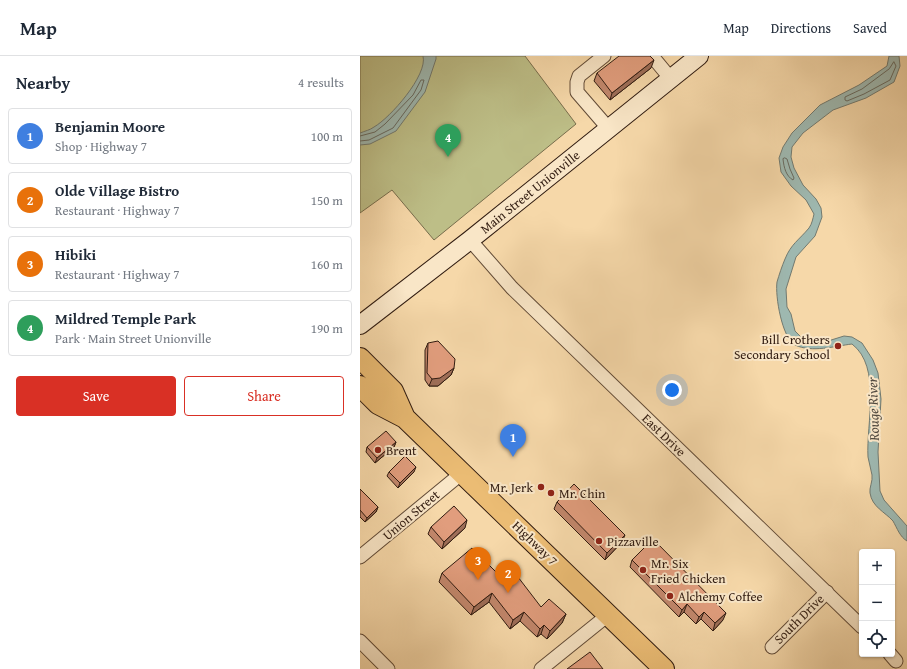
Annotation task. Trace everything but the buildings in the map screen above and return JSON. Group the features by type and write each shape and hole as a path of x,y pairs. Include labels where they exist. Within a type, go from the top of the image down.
{"main road":[{"name":"Main Street Unionville","path":"360,325 470,240 699,56"},
{"name":"Highway 7","path":"360,358 393,391 405,418"},
{"name":"Highway 7","path":"360,386 378,404 405,418 664,669"}],"street":[{"path":"604,56 580,76 577,82 577,92 608,129"},
{"path":"652,56 671,79"},
{"name":"East Drive","path":"470,240 512,288 859,624"},
{"name":"Union Street","path":"360,557 462,473"},
{"name":"South Drive","path":"772,647 827,592"},
{"path":"541,669 608,615"},
{"path":"360,641 388,669"}],"green space":[{"path":"360,56 525,56 576,124 434,240 392,190 360,213"}],"water":[{"path":"423,56 436,56 425,92 396,131 370,144 360,145 360,133 371,129 389,115 398,106 414,84 420,74 423,64"},
{"name":"Rouge River","path":"889,56 899,56 900,66 894,82 866,98 833,110 803,133 792,147 791,157 794,168 803,185 816,199 821,208 822,217 815,236 796,257 786,289 787,307 791,314 795,331 801,337 810,341 828,341 844,336 852,337 862,343 873,360 878,373 881,399 878,452 880,491 884,500 907,526 907,541 901,535 893,521 876,506 871,498 870,489 872,473 868,457 870,381 867,367 861,354 852,344 816,349 795,345 790,341 783,326 777,297 777,282 787,254 809,228 814,214 806,200 791,186 781,172 779,158 783,147 792,133 820,105 859,85 887,66"}],"place":[{"name":"Mildred Temple Park","path":"448,157"},
{"name":"Bill Crothers Secondary School","path":"838,346"},
{"name":"Brent","path":"378,450"},
{"name":"Benjamin Moore","path":"513,457"},
{"name":"Mr. Jerk","path":"541,487"},
{"name":"Mr. Chin","path":"551,493"},
{"name":"Pizzaville","path":"599,541"},
{"name":"Mr. Six Fried Chicken","path":"643,570"},
{"name":"Hibiki","path":"478,580"},
{"name":"Olde Village Bistro","path":"508,593"},
{"name":"Alchemy Coffee","path":"670,596"}]}
